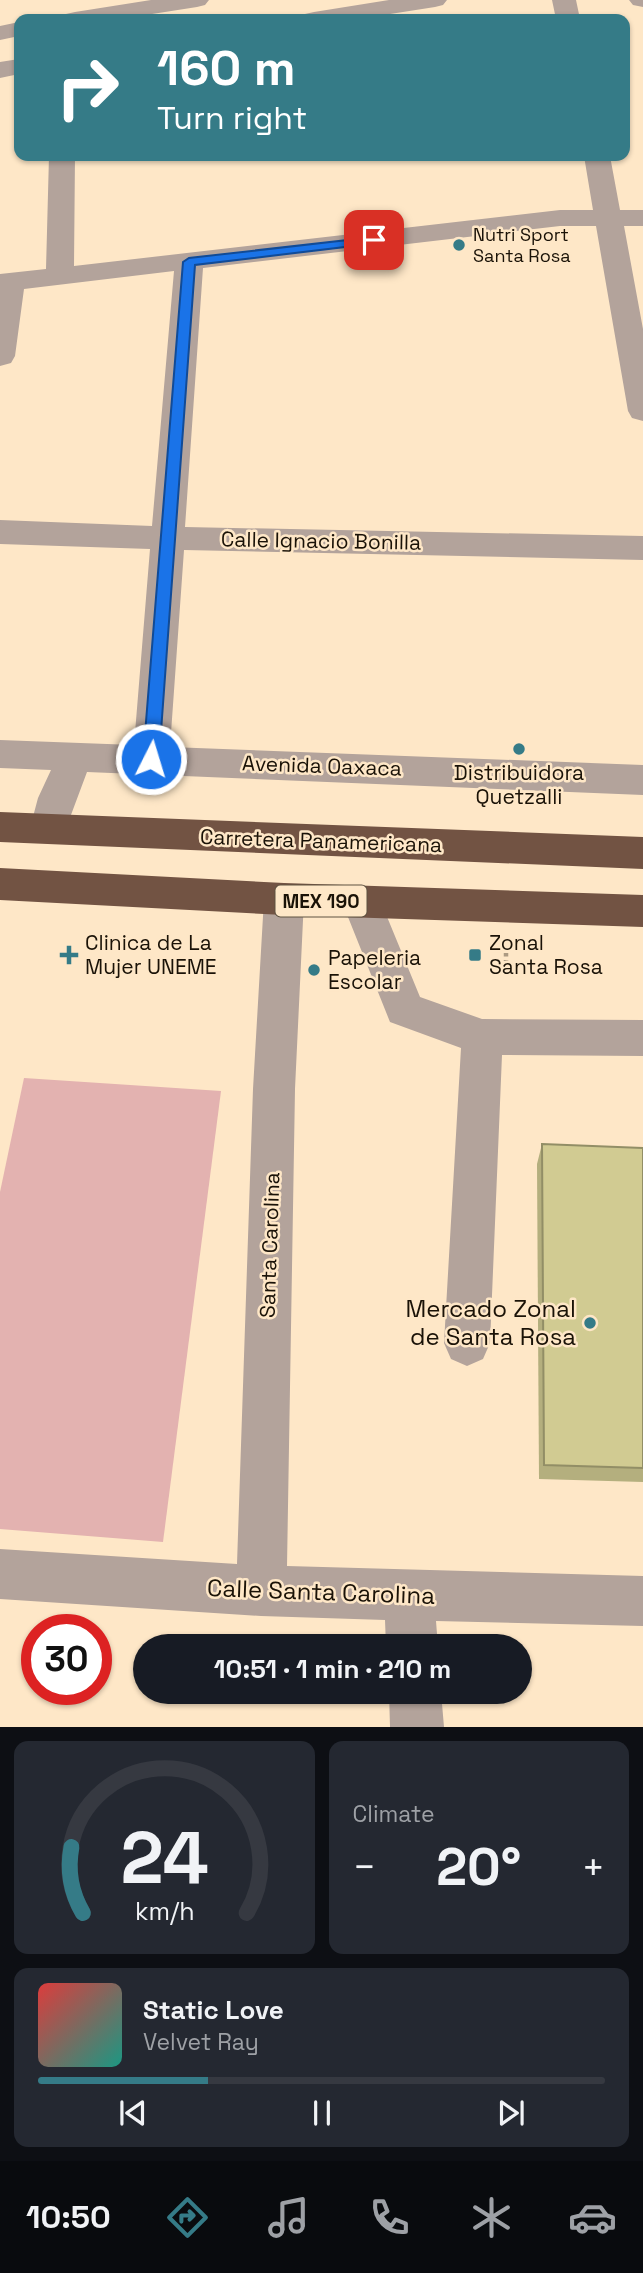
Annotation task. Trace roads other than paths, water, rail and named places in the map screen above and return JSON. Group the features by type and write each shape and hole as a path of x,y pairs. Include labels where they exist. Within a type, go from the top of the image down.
{"highway":[{"name":"Carretera Panamericana","path":"0,827 643,853"},
{"name":"MEX 190","path":"0,884 284,899 643,911"}],"street":[{"path":"107,14 197,0"},
{"path":"346,14 435,0"},
{"path":"60,274 63,161"},
{"path":"598,161 643,411"},
{"path":"0,356 5,283 60,274 189,262 560,218 643,218"},
{"path":"151,759 189,262"},
{"name":"Calle Ignacio Bonilla","path":"0,532 643,548"},
{"name":"Avenida Oaxaca","path":"0,754 643,780"},
{"path":"49,828 57,798 75,757"},
{"name":"Santa Carolina","path":"261,1591 274,1088 284,899"},
{"path":"362,902 404,1009 482,1037 643,1038"},
{"path":"467,1343 482,1037"},
{"name":"Calle Santa Carolina","path":"0,1574 261,1591 643,1601"},
{"path":"409,1595 411,1634"},
{"path":"416,1704 417,1727"}],"place":[{"name":"Nutri Sport Santa Rosa","path":"459,245"},
{"name":"Distribuidora Quetzalli","path":"519,749"},
{"name":"Clinica de La Mujer UNEME","path":"69,955"},
{"name":"Zonal Santa Rosa","path":"475,955"},
{"name":"Papeleria Escolar","path":"314,970"},
{"name":"Mercado Zonal de Santa Rosa","path":"590,1323"}]}
